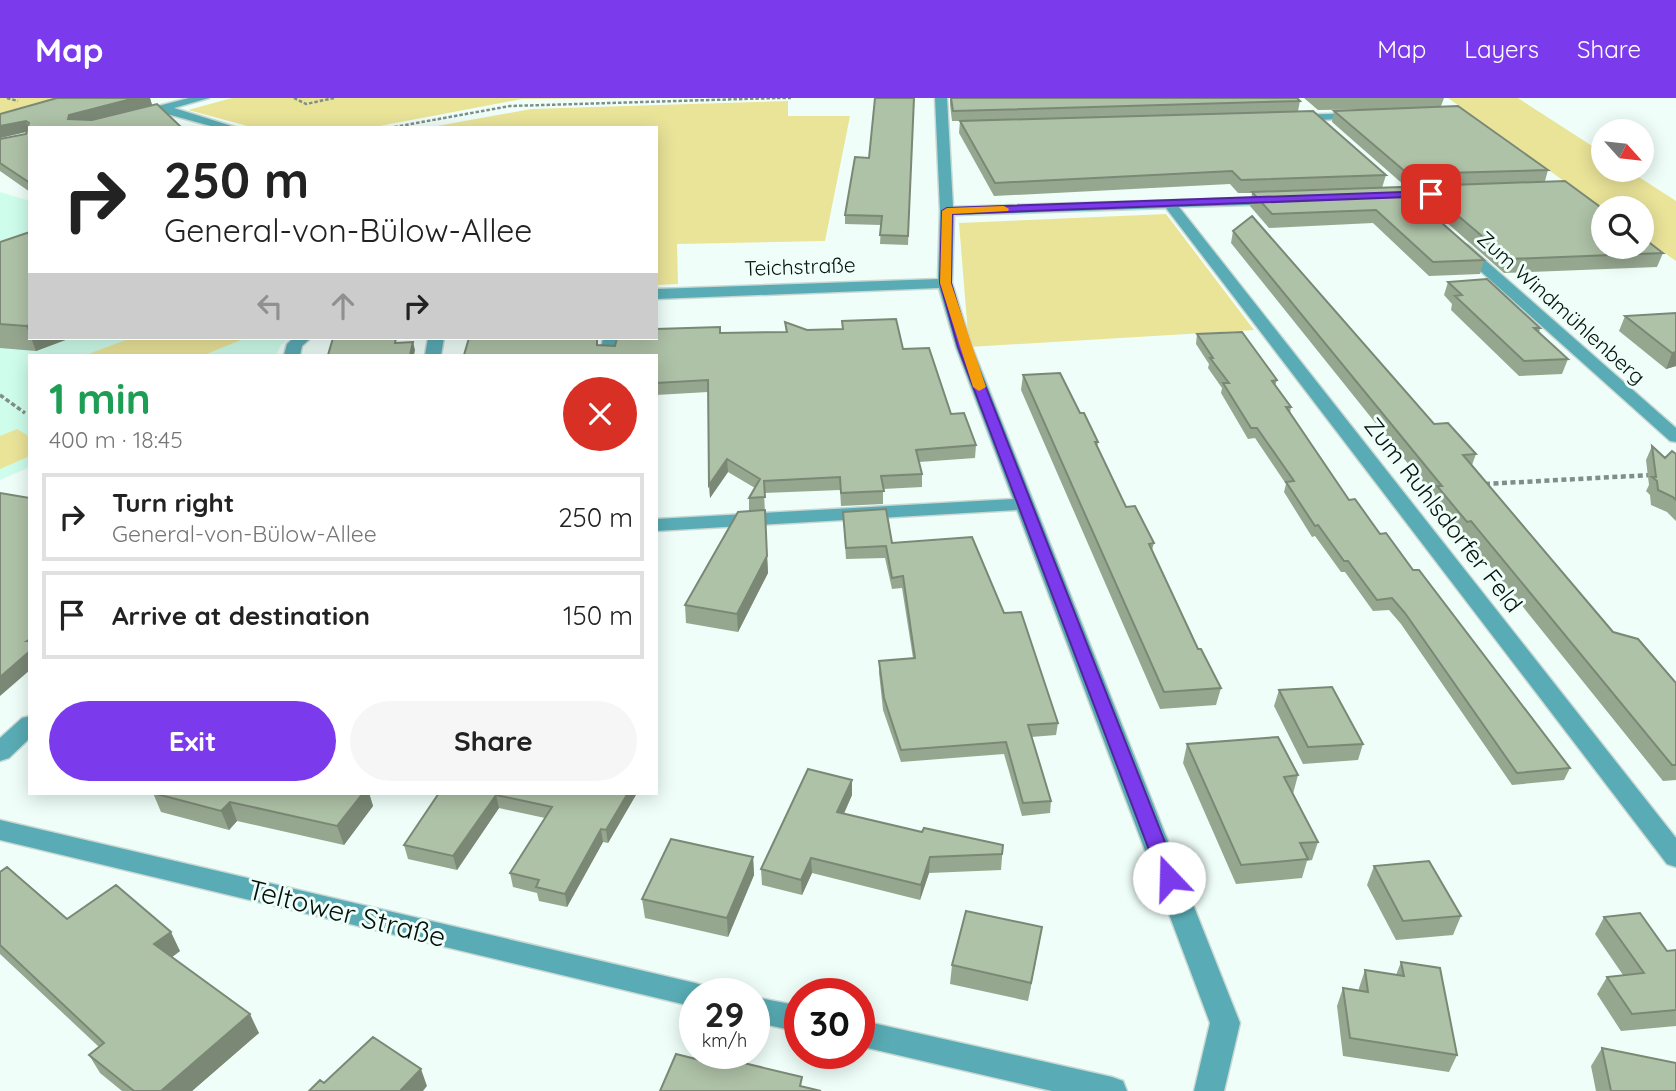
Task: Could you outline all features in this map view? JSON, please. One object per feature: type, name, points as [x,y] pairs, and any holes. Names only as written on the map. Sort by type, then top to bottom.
[{"type":"street","points":[[88,126],[203,98]]},
{"type":"street","points":[[941,98],[949,128],[945,283],[964,347],[1023,504],[1225,1023],[1209,1091]]},
{"type":"street","points":[[1300,105],[1335,135]]},
{"type":"street","points":[[162,109],[225,126]]},
{"type":"street","points":[[1288,119],[1370,116]]},
{"type":"street","points":[[1383,178],[1422,212]]},
{"type":"street","points":[[1375,196],[1459,193]]},
{"type":"street","points":[[947,211],[1294,199]]},
{"type":"street","name":"Zum Ruhlsdorfer Feld","points":[[1170,204],[1676,857]]},
{"type":"street","name":"Zum Windmühlenberg","points":[[1451,238],[1676,437]]},
{"type":"street","name":"Teichstraße","points":[[658,294],[945,283]]},
{"type":"street","points":[[658,525],[1023,504]]},
{"type":"street","points":[[0,752],[28,726]]},
{"type":"street","name":"Teltower Straße","points":[[0,830],[679,991]]},
{"type":"street","points":[[875,1037],[1112,1091]]},
{"type":"path","points":[[7,98],[18,101]]},
{"type":"path","points":[[294,98],[306,104],[334,98]]},
{"type":"path","points":[[586,104],[589,98]]},
{"type":"path","points":[[400,126],[510,106],[791,98]]},
{"type":"path","points":[[1,395],[25,413]]},
{"type":"path","points":[[1485,484],[1662,474]]},
{"type":"shaded area","points":[[0,98],[76,98],[0,117]]},
{"type":"shaded area","points":[[232,98],[658,98],[522,99],[380,126],[248,126],[188,110]]},
{"type":"shaded area","points":[[1448,98],[1518,98],[1591,145],[1591,182],[1647,182],[1676,201],[1676,261],[1654,245],[1654,196],[1591,196],[1591,200]]},
{"type":"shaded area","points":[[788,101],[788,116],[850,116],[825,241],[677,244],[678,284],[658,285],[658,126],[437,126],[531,109]]},
{"type":"shaded area","points":[[0,192],[28,200],[28,340],[287,340],[276,354],[28,354],[28,468],[0,480]]},
{"type":"shaded area","points":[[1166,214],[1254,330],[969,347],[959,223]]},
{"type":"shaded area","points":[[126,340],[241,340],[206,354],[89,354]]},
{"type":"shaded area","points":[[17,429],[28,436],[28,457],[0,469],[0,436]]},
{"type":"building","points":[[57,98],[135,98],[69,115],[68,119],[92,120],[157,104],[180,126],[28,126],[26,121],[0,126],[0,114]]},
{"type":"building","points":[[875,98],[914,98],[908,236],[880,235],[882,216],[845,215],[855,157],[869,158]]},
{"type":"building","points":[[951,98],[1297,98],[1300,101],[953,111]]},
{"type":"building","points":[[1458,106],[1548,170],[1408,174],[1334,111]]},
{"type":"building","points":[[1313,111],[1386,175],[1241,180],[1232,171],[995,183],[960,121]]},
{"type":"building","points":[[28,127],[28,182],[0,163],[0,139],[26,134]]},
{"type":"building","points":[[1565,181],[1591,200],[1591,256],[1509,259],[1423,186]]},
{"type":"building","points":[[1401,187],[1484,260],[1433,262],[1376,210],[1272,214],[1252,192]]},
{"type":"building","points":[[1252,216],[1434,424],[1448,423],[1476,454],[1463,455],[1613,632],[1638,639],[1676,683],[1676,765],[1672,765],[1471,521],[1467,522],[1437,486],[1442,486],[1233,231]]},
{"type":"building","points":[[28,233],[28,326],[0,324],[0,242]]},
{"type":"building","points":[[1654,246],[1663,253],[1654,253]]},
{"type":"building","points":[[1487,279],[1540,328],[1534,328],[1568,359],[1524,361],[1455,296],[1462,295],[1448,282]]},
{"type":"building","points":[[1676,313],[1676,352],[1672,353],[1625,316]]},
{"type":"building","points":[[896,319],[903,349],[929,348],[951,414],[964,413],[976,445],[916,450],[922,474],[881,476],[884,491],[841,493],[840,477],[764,481],[765,497],[749,498],[760,479],[727,459],[709,485],[708,380],[658,383],[658,354],[464,354],[468,340],[597,340],[597,345],[615,346],[616,340],[658,340],[658,329],[720,327],[720,333],[787,332],[785,322],[807,330],[843,329],[842,321]]},
{"type":"building","points":[[1242,332],[1277,380],[1272,381],[1291,407],[1286,407],[1349,500],[1355,499],[1380,534],[1386,533],[1413,570],[1419,570],[1570,768],[1517,773],[1405,613],[1392,598],[1377,600],[1318,525],[1315,526],[1286,482],[1294,481],[1257,428],[1251,428],[1223,383],[1229,383],[1210,358],[1213,358],[1197,334]]},
{"type":"building","points":[[332,340],[413,342],[410,354],[328,354]]},
{"type":"building","points":[[1060,373],[1080,413],[1084,413],[1126,507],[1135,506],[1154,543],[1149,544],[1198,649],[1201,649],[1221,688],[1164,692],[1023,375]]},
{"type":"building","points":[[1652,446],[1665,458],[1672,451],[1676,454],[1676,500],[1658,490],[1657,481],[1652,477],[1656,477]]},
{"type":"building","points":[[0,493],[28,498],[28,653],[0,677]]},
{"type":"building","points":[[886,509],[892,543],[972,537],[1004,613],[1021,612],[1058,723],[1028,725],[1051,801],[1023,803],[1006,742],[901,750],[884,698],[879,661],[915,658],[903,576],[892,578],[886,546],[846,548],[843,512]]},
{"type":"building","points":[[765,510],[767,556],[737,614],[685,605],[738,512]]},
{"type":"building","points":[[1332,687],[1363,744],[1308,747],[1279,690]]},
{"type":"building","points":[[1278,737],[1298,775],[1284,777],[1318,842],[1300,843],[1308,859],[1241,865],[1187,744]]},
{"type":"building","points":[[808,769],[852,780],[837,812],[922,832],[924,828],[1003,845],[1002,854],[930,857],[921,885],[811,858],[801,880],[761,869]]},
{"type":"building","points":[[161,795],[361,795],[337,826],[230,802],[221,811]]},
{"type":"building","points":[[438,795],[496,795],[453,856],[404,845]]},
{"type":"building","points":[[496,795],[627,795],[606,830],[601,829],[565,894],[536,887],[539,880],[510,873],[552,807]]},
{"type":"building","points":[[671,839],[753,857],[727,918],[642,899]]},
{"type":"building","points":[[1429,861],[1461,916],[1403,921],[1374,866]]},
{"type":"building","points":[[7,867],[67,919],[116,885],[171,932],[154,944],[250,1014],[161,1091],[134,1091],[89,1055],[104,1043],[0,945],[0,872]]},
{"type":"building","points":[[966,911],[1042,927],[1031,983],[952,965]]},
{"type":"building","points":[[1640,913],[1667,951],[1676,950],[1676,1010],[1632,1014],[1607,977],[1644,973],[1604,917]]},
{"type":"building","points":[[1401,962],[1440,968],[1457,1055],[1350,1038],[1343,988],[1368,992],[1365,970],[1404,976]]},
{"type":"building","points":[[373,1037],[421,1069],[400,1091],[309,1091],[320,1080],[324,1083]]},
{"type":"building","points":[[1602,1048],[1676,1063],[1676,1091],[1611,1091]]},
{"type":"building","points":[[676,1054],[679,1055],[679,1069],[769,1069],[802,1077],[800,1086],[821,1091],[660,1091]]},
{"type":"slow traffic","points":[[979,387],[945,283],[947,211],[1004,209]]},
{"type":"route","points":[[1169,878],[964,347],[945,283],[947,211],[1431,194]]}]
